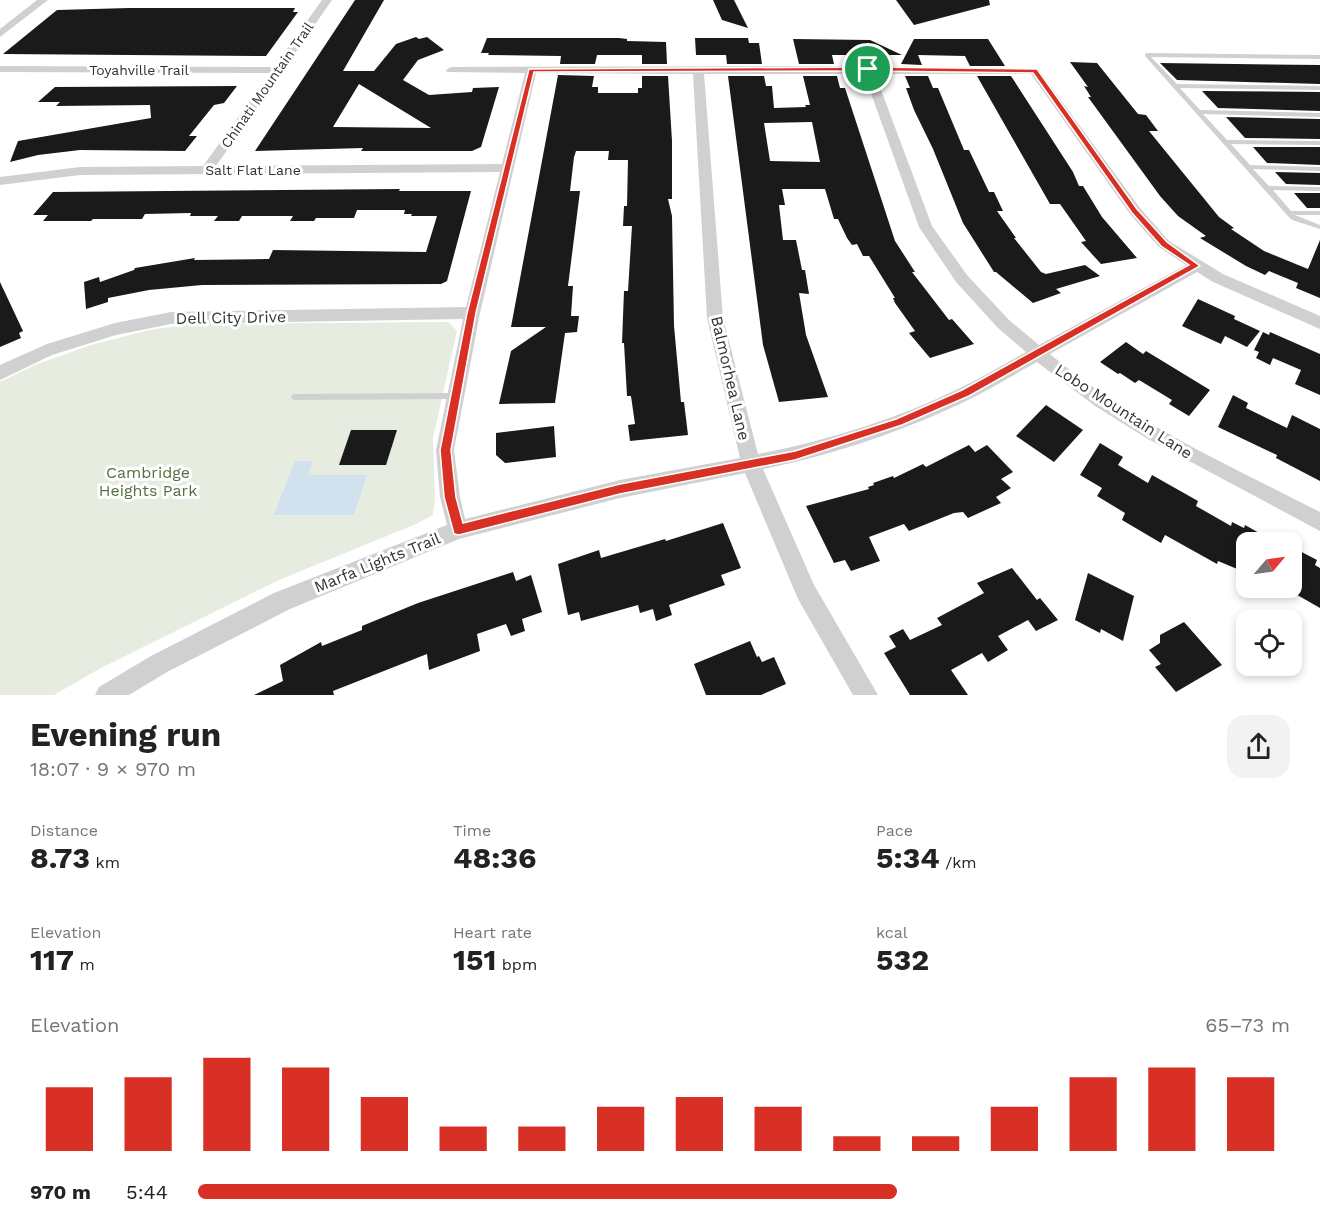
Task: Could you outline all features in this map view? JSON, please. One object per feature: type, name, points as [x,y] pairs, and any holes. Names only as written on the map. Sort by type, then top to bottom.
[{"type":"street","points":[[0,34],[43,0]]},
{"type":"street","name":"Chinati Mountain Trail","points":[[207,170],[327,0]]},
{"type":"street","name":"Toyahville Trail","points":[[0,69],[277,70]]},
{"type":"street","name":"Lobo Mountain Lane","points":[[868,69],[925,225],[962,277],[990,311],[1036,353],[1177,448],[1320,522]]},
{"type":"street","points":[[451,70],[1034,71],[1135,211],[1164,244],[1196,266],[1248,292],[1320,323]]},
{"type":"street","points":[[459,530],[450,497],[445,450],[472,313],[531,70]]},
{"type":"street","name":"Balmorhea Lane","points":[[698,70],[715,318],[752,464],[806,592],[867,695]]},
{"type":"street","name":"Salt Flat Lane","points":[[0,181],[80,171],[507,168]]},
{"type":"street","name":"Marfa Lights Trail","points":[[107,695],[159,664],[282,601],[459,530],[620,489],[795,455],[898,422],[966,393],[1196,266]]},
{"type":"street","name":"Dell City Drive","points":[[0,372],[47,350],[115,329],[171,318],[472,313]]},
{"type":"lane","points":[[1320,57],[1147,55],[1294,218],[1320,227]]},
{"type":"lane","points":[[1175,86],[1320,88]]},
{"type":"lane","points":[[1199,112],[1320,115]]},
{"type":"lane","points":[[1225,142],[1320,143]]},
{"type":"lane","points":[[1248,167],[1320,169]]},
{"type":"lane","points":[[1267,188],[1320,189]]},
{"type":"lane","points":[[1289,213],[1320,213]]},
{"type":"lane","points":[[295,397],[454,396]]},
{"type":"green space","name":"Cambridge Heights Park","points":[[448,322],[457,331],[433,438],[435,500],[433,515],[279,580],[99,669],[54,695],[0,695],[0,382],[35,365],[91,345],[149,330],[192,324]]},
{"type":"water","points":[[295,461],[313,461],[308,475],[367,475],[354,515],[274,515]]},
{"type":"building","points":[[355,0],[384,0],[343,71],[374,71],[396,44],[416,37],[419,39],[427,37],[444,50],[418,60],[403,80],[429,95],[472,92],[473,88],[499,87],[481,147],[472,151],[361,151],[363,148],[255,151]],"holes":[[[359,84],[431,128],[333,127]]]},
{"type":"building","points":[[713,0],[734,0],[748,28],[722,20]]},
{"type":"building","points":[[896,0],[989,0],[990,5],[914,25]]},
{"type":"building","points":[[295,8],[293,12],[298,12],[266,56],[3,54],[57,10]]},
{"type":"building","points":[[487,38],[619,38],[627,39],[627,41],[666,42],[667,64],[642,64],[642,55],[597,55],[595,64],[560,64],[561,56],[488,55],[489,53],[481,53]]},
{"type":"building","points":[[695,38],[748,38],[749,43],[759,43],[762,64],[727,64],[726,55],[696,55]]},
{"type":"building","points":[[793,39],[870,40],[902,55],[832,55],[834,64],[799,64]]},
{"type":"building","points":[[914,39],[988,39],[1005,66],[970,66],[965,56],[918,55],[922,65],[901,64]]},
{"type":"building","points":[[1070,62],[1097,63],[1138,114],[1146,115],[1158,131],[1149,131],[1219,217],[1234,228],[1231,229],[1264,251],[1308,269],[1320,240],[1320,298],[1296,288],[1298,283],[1269,271],[1265,275],[1246,266],[1200,238],[1206,236],[1178,216],[1160,196],[1088,97],[1091,97],[1084,86],[1088,87]]},
{"type":"building","points":[[1160,63],[1320,65],[1320,84],[1177,80]]},
{"type":"building","points":[[558,75],[594,76],[592,87],[598,87],[598,93],[638,93],[638,88],[642,88],[642,76],[668,76],[672,141],[672,199],[668,199],[672,216],[674,326],[681,402],[684,402],[688,435],[630,441],[628,425],[635,424],[631,396],[627,396],[624,343],[622,343],[624,291],[628,291],[632,226],[623,226],[624,206],[627,206],[628,160],[608,160],[609,151],[576,151],[574,157],[570,191],[580,191],[568,286],[573,286],[571,316],[579,316],[577,332],[565,333],[555,403],[499,404],[511,351],[546,327],[511,327]]},
{"type":"building","points":[[728,76],[764,76],[766,86],[772,86],[774,108],[810,105],[803,76],[837,76],[840,88],[845,88],[895,241],[915,272],[912,272],[949,320],[952,319],[974,344],[930,358],[909,333],[915,331],[895,303],[893,298],[895,298],[869,256],[863,256],[857,244],[852,245],[838,219],[834,219],[825,189],[782,189],[785,205],[779,205],[783,240],[796,240],[802,270],[805,270],[809,294],[799,293],[806,335],[828,397],[779,402],[763,345]],"holes":[[[812,122],[820,162],[770,161],[764,123]]]},
{"type":"building","points":[[905,76],[928,76],[933,88],[938,88],[964,150],[969,150],[989,192],[994,192],[1003,211],[997,211],[1016,238],[1014,238],[1041,272],[1046,274],[1085,265],[1100,276],[1056,289],[1061,293],[1033,303],[994,272],[963,223],[933,149],[914,110],[906,88],[910,88]]},
{"type":"building","points":[[977,76],[1011,76],[1073,172],[1079,186],[1083,186],[1102,217],[1137,258],[1101,264],[1081,242],[1086,241],[1060,204],[1050,204]]},
{"type":"building","points":[[237,86],[224,103],[214,105],[189,136],[197,136],[185,151],[80,150],[38,155],[10,162],[18,141],[151,118],[150,105],[56,106],[60,102],[38,102],[55,87]]},
{"type":"building","points":[[1202,91],[1320,92],[1320,111],[1218,108]]},
{"type":"building","points":[[1226,117],[1320,119],[1320,139],[1245,138]]},
{"type":"building","points":[[1253,147],[1320,147],[1320,165],[1267,163]]},
{"type":"building","points":[[1275,172],[1320,173],[1320,185],[1286,184]]},
{"type":"building","points":[[400,189],[399,191],[471,191],[447,281],[441,284],[202,285],[149,290],[108,298],[108,302],[86,309],[84,282],[99,277],[100,282],[135,268],[195,258],[194,260],[269,259],[273,250],[426,252],[437,216],[411,216],[412,214],[404,214],[405,210],[357,210],[354,218],[316,218],[314,221],[290,221],[293,216],[242,216],[239,221],[214,221],[218,216],[190,216],[191,213],[145,214],[142,219],[43,221],[48,215],[33,215],[53,192]]},
{"type":"building","points":[[1294,193],[1320,193],[1320,208],[1307,208]]},
{"type":"building","points":[[0,282],[23,331],[19,333],[21,338],[0,347]]},
{"type":"building","points":[[1198,299],[1235,316],[1234,319],[1260,331],[1247,347],[1225,336],[1221,344],[1182,326]]},
{"type":"building","points":[[1263,332],[1269,335],[1270,332],[1320,354],[1320,395],[1295,384],[1301,370],[1273,358],[1270,365],[1256,358],[1259,352],[1254,350]]},
{"type":"building","points":[[1126,342],[1143,354],[1146,351],[1210,390],[1189,416],[1169,404],[1172,400],[1139,380],[1135,383],[1100,362]]},
{"type":"building","points":[[1233,395],[1248,403],[1246,408],[1287,428],[1292,415],[1320,429],[1320,481],[1276,458],[1277,455],[1218,427]]},
{"type":"building","points":[[1046,405],[1083,430],[1054,462],[1016,436]]},
{"type":"building","points":[[554,426],[556,457],[505,463],[496,455],[496,433]]},
{"type":"building","points":[[351,430],[397,430],[386,465],[339,465]]},
{"type":"building","points":[[1100,443],[1123,457],[1118,465],[1148,483],[1152,475],[1198,501],[1196,506],[1231,526],[1232,522],[1244,528],[1245,525],[1257,532],[1236,532],[1236,568],[1218,561],[1217,564],[1165,535],[1161,543],[1122,520],[1125,513],[1097,496],[1102,488],[1080,475]]},
{"type":"building","points":[[969,445],[975,452],[987,445],[1013,472],[1001,479],[1011,488],[996,497],[1001,503],[968,518],[963,512],[954,513],[909,531],[904,524],[869,537],[880,561],[851,571],[845,560],[834,563],[806,506],[869,489],[868,487],[874,485],[873,483],[893,476],[894,478],[923,464],[926,467]]},
{"type":"building","points":[[723,523],[741,568],[721,575],[725,585],[669,605],[672,615],[656,621],[653,609],[640,613],[638,605],[581,621],[579,612],[568,615],[558,564],[599,550],[601,558]]},
{"type":"building","points":[[1302,552],[1317,560],[1315,565],[1320,568],[1320,608],[1302,598]]},
{"type":"building","points":[[1012,568],[1037,600],[1040,598],[1058,620],[1036,631],[1028,620],[998,636],[1008,650],[988,662],[982,653],[951,670],[968,695],[910,695],[884,653],[896,647],[889,636],[903,629],[910,640],[942,625],[937,618],[984,593],[977,583]]},
{"type":"building","points":[[513,572],[516,581],[531,575],[542,612],[522,619],[525,631],[511,636],[506,624],[477,634],[480,651],[429,670],[427,654],[333,691],[334,695],[254,695],[283,681],[280,665],[321,642],[322,646],[362,630],[362,626],[418,603]]},
{"type":"building","points":[[1088,573],[1134,596],[1123,641],[1101,629],[1100,633],[1075,620]]},
{"type":"building","points":[[1184,622],[1222,665],[1176,692],[1155,667],[1161,664],[1149,650],[1160,643],[1160,635]]},
{"type":"building","points":[[750,641],[757,657],[759,656],[762,662],[774,657],[786,684],[761,695],[706,695],[694,664]]},
{"type":"route","points":[[868,69],[1034,71],[1135,211],[1164,244],[1196,266],[1058,343],[1018,362],[966,393],[898,422],[795,455],[620,489],[459,530],[450,497],[445,450],[472,313],[531,70],[868,69]]}]
